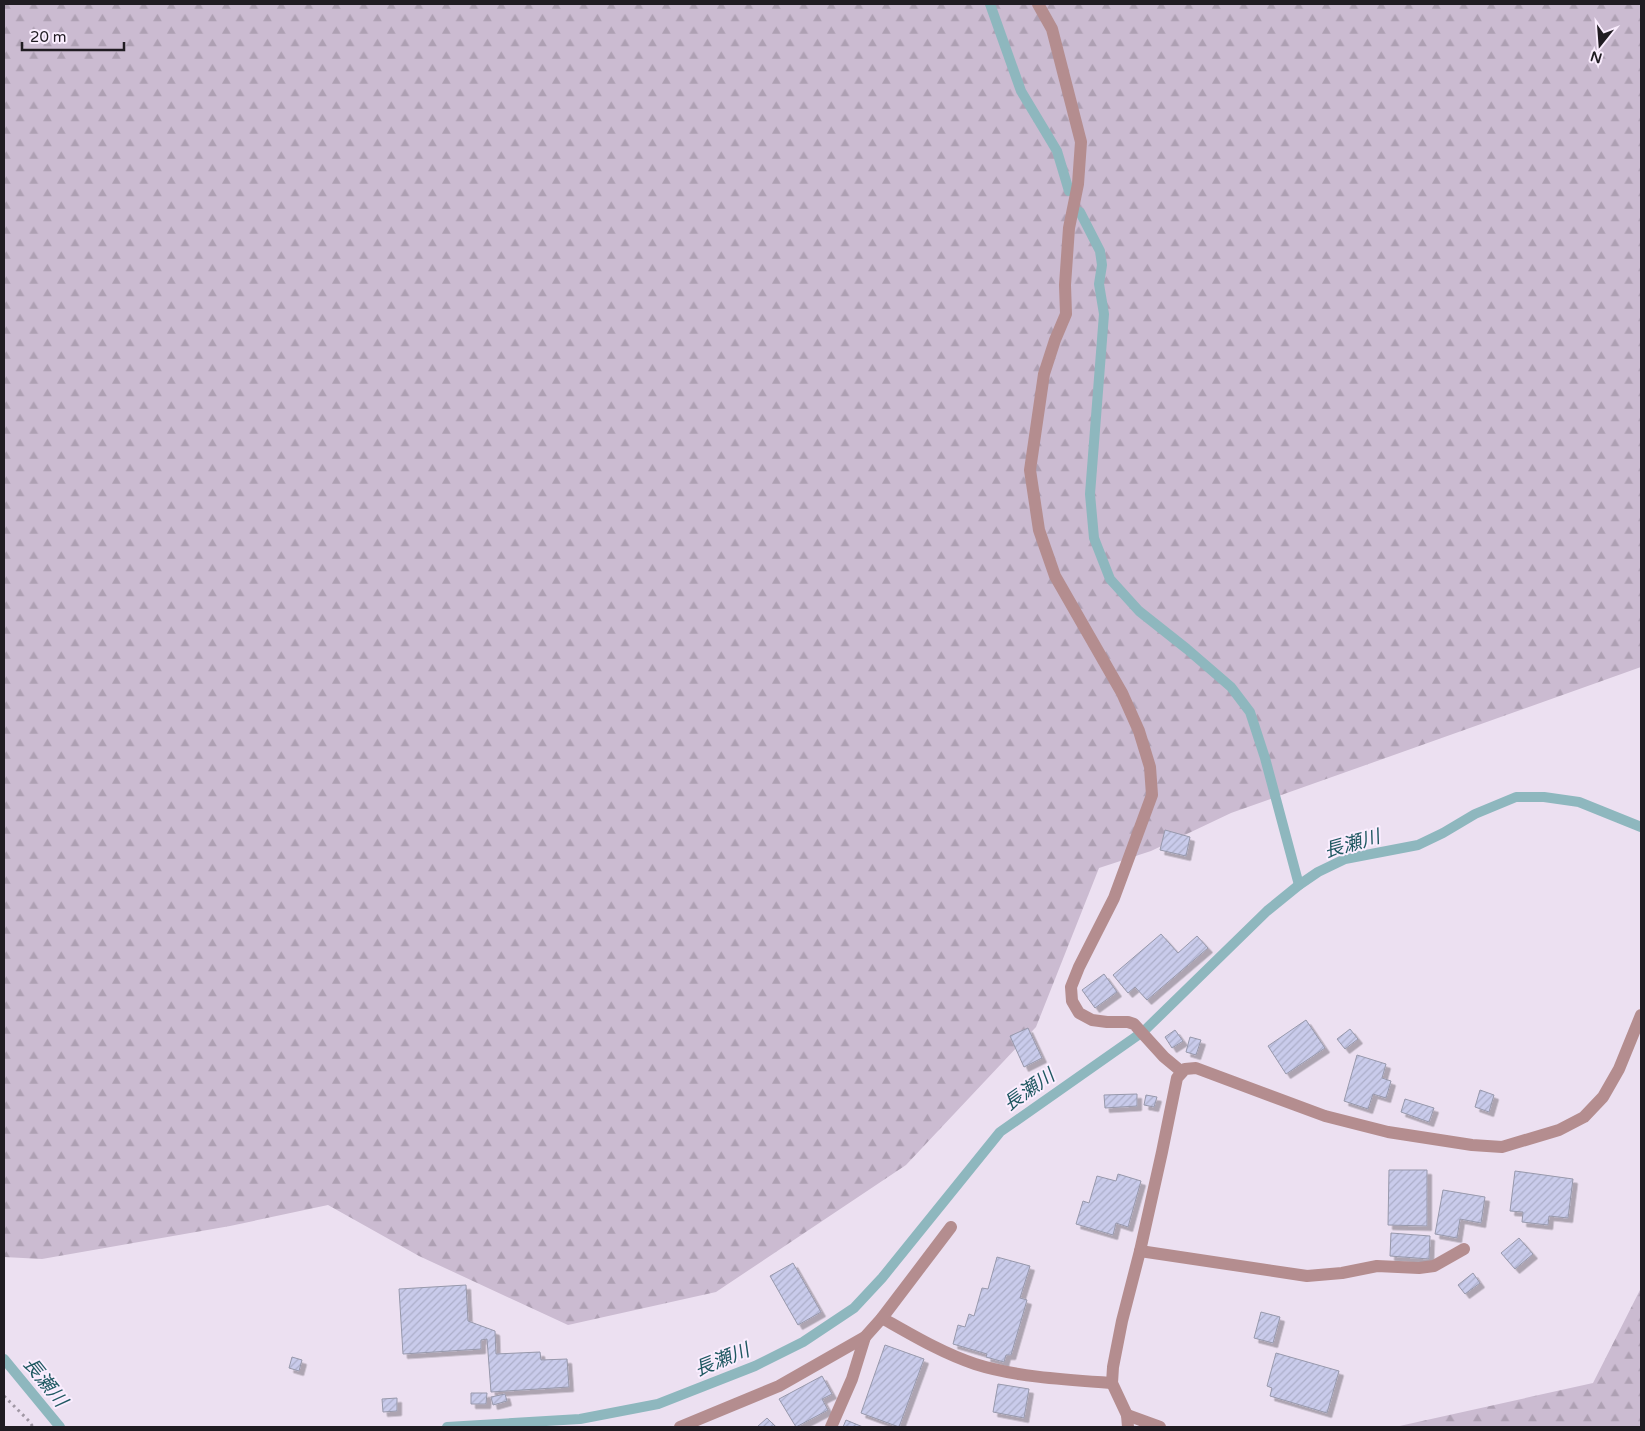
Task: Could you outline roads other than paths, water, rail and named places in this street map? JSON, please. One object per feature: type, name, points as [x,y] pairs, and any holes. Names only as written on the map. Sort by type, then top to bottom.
[{"type":"street","points":[[1038,4],[1052,29],[1081,142],[1078,184],[1069,228],[1066,314],[1044,374],[1030,470],[1039,530],[1055,576],[1122,693],[1139,732],[1150,767],[1152,795],[1114,898],[1076,974],[1071,987],[1072,1001],[1079,1014],[1092,1020],[1134,1024],[1151,1044],[1182,1072]]},
{"type":"street","points":[[1160,1427],[1128,1421],[1112,1384],[1113,1367],[1177,1078],[1185,1069],[1196,1068],[1325,1116],[1388,1132],[1472,1145],[1502,1147],[1558,1130],[1584,1118],[1603,1097],[1619,1069],[1641,1015]]},
{"type":"street","points":[[680,1427],[779,1386],[864,1337],[882,1318],[952,1228]]},
{"type":"street","points":[[1140,1251],[1307,1276],[1342,1273],[1377,1266],[1420,1268],[1434,1266],[1464,1249]]},
{"type":"street","points":[[882,1318],[953,1356],[977,1365],[1011,1372],[1112,1384]]},
{"type":"street","points":[[832,1427],[852,1379],[864,1337]]},
{"type":"waterway","points":[[990,4],[1021,91],[1057,151],[1069,191]]},
{"type":"waterway","points":[[1080,212],[1100,251],[1102,265],[1099,284],[1104,314],[1090,494],[1094,538],[1110,579],[1139,611],[1231,687],[1250,712],[1265,758],[1299,885]]},
{"type":"waterway","name":"長瀬川","points":[[447,1427],[580,1419],[658,1404],[755,1366],[803,1342],[854,1308],[882,1278],[1000,1132],[1144,1031],[1267,911],[1318,872],[1345,859],[1418,845],[1475,814],[1516,797],[1544,797],[1579,802],[1641,827]]},
{"type":"waterway","name":"長瀬川","points":[[4,1359],[60,1427]]}]
